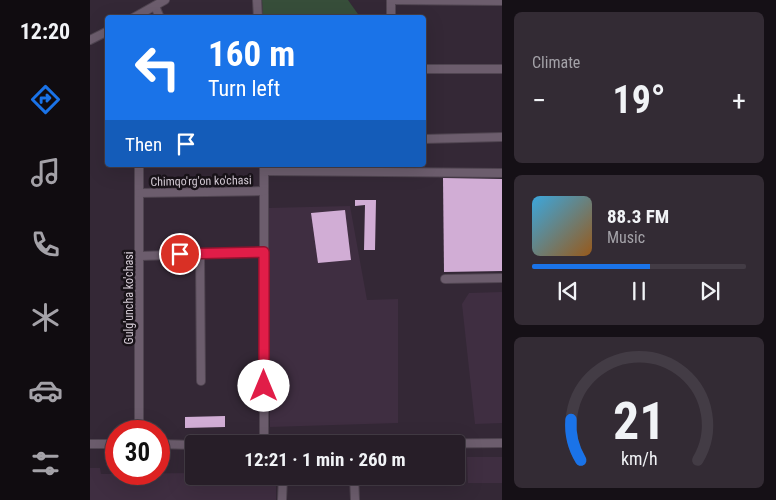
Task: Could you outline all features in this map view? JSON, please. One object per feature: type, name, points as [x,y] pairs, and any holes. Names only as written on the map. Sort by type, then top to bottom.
[{"type":"street","points":[[138,15],[165,0]]},
{"type":"street","points":[[257,0],[258,15]]},
{"type":"street","points":[[391,15],[391,0],[502,1]]},
{"type":"street","points":[[155,6],[159,15]]},
{"type":"street","points":[[90,40],[105,32]]},
{"type":"street","points":[[426,69],[502,69]]},
{"type":"street","points":[[426,139],[502,137]]},
{"type":"street","name":"Gulg'uncha ko'chasi","points":[[139,167],[139,420]]},
{"type":"street","points":[[264,168],[386,169],[502,173]]},
{"type":"street","name":"Chimqo'rg'on ko'chasi","points":[[264,168],[264,435]]},
{"type":"street","name":"Chimqo'rg'on ko'chasi","points":[[139,193],[264,192]]},
{"type":"street","points":[[140,256],[264,252]]},
{"type":"street","points":[[200,254],[201,382]]},
{"type":"street","points":[[445,278],[502,278]]},
{"type":"street","points":[[465,443],[502,443]]},
{"type":"street","points":[[90,444],[105,444]]},
{"type":"street","points":[[170,444],[185,444]]},
{"type":"street","points":[[282,500],[283,485]]},
{"type":"street","points":[[354,485],[355,500]]},
{"type":"shaded area","points":[[350,206],[367,300],[398,299],[398,423],[270,427],[268,208]]},
{"type":"shaded area","points":[[502,292],[502,423],[475,424],[462,304],[469,293]]},
{"type":"shaded area","points":[[467,457],[502,457],[502,483],[468,483]]},
{"type":"shaded area","points":[[90,468],[100,468],[101,474],[105,474],[105,485],[170,485],[170,473],[185,473],[185,485],[276,485],[276,500],[90,500]]},
{"type":"green space","points":[[262,0],[348,0],[359,15],[263,15]]},
{"type":"building","points":[[443,178],[502,179],[502,271],[444,272]]},
{"type":"building","points":[[355,200],[376,200],[375,250],[364,250],[365,205],[355,206]]},
{"type":"building","points":[[345,210],[351,260],[318,263],[311,213]]},
{"type":"building","points":[[225,416],[225,427],[185,428],[185,417]]},
{"type":"route","points":[[180,254],[264,252],[264,386]]}]
